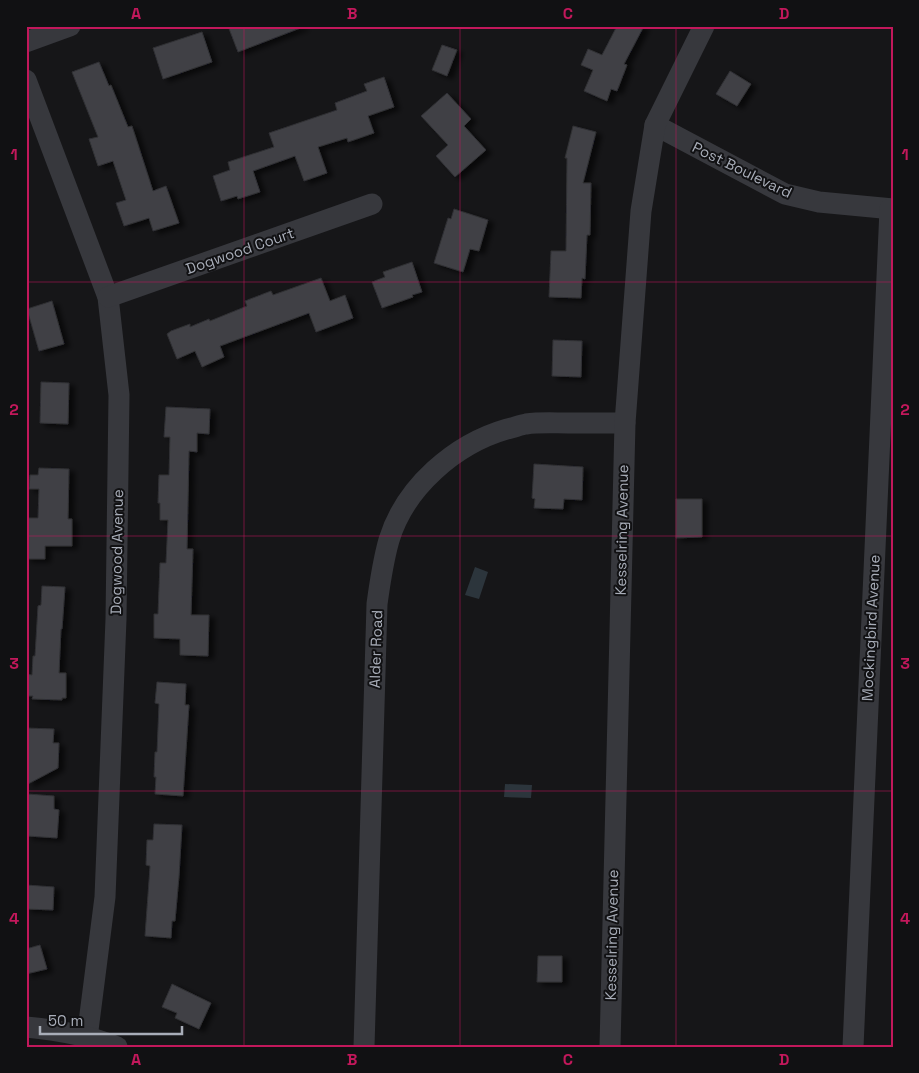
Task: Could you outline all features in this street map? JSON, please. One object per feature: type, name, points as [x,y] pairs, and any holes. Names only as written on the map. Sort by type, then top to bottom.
[{"type":"street","points":[[26,42],[70,26]]},
{"type":"street","name":"Kesselring Avenue","points":[[610,1047],[625,422],[641,211],[655,125],[704,26]]},
{"type":"street","name":"Dogwood Avenue","points":[[26,80],[108,298],[119,395],[116,619],[105,897],[87,1038]]},
{"type":"street","name":"Post Boulevard","points":[[655,125],[785,194],[819,202],[891,209]]},
{"type":"street","name":"Dogwood Court","points":[[108,298],[372,204]]},
{"type":"street","name":"Mockingbird Avenue","points":[[853,1047],[891,209]]},
{"type":"street","name":"Alder Road","points":[[364,1047],[378,604],[382,569],[390,539],[399,516],[414,493],[452,455],[474,442],[497,432],[525,424],[625,422]]},
{"type":"street","points":[[26,1027],[52,1029],[106,1042],[117,1047]]},
{"type":"shaded area","points":[[475,567],[488,572],[479,599],[465,595]]},
{"type":"shaded area","points":[[505,784],[532,785],[531,798],[504,797]]},
{"type":"building","points":[[228,26],[303,26],[303,27],[238,52]]},
{"type":"building","points":[[617,26],[644,26],[624,64],[627,65],[617,91],[611,89],[607,101],[584,91],[593,70],[581,65],[588,49],[602,55]]},
{"type":"building","points":[[202,32],[212,62],[163,79],[153,48]]},
{"type":"building","points":[[442,45],[457,50],[447,76],[432,70]]},
{"type":"building","points":[[99,62],[109,86],[111,85],[128,127],[132,126],[153,191],[166,186],[179,223],[153,231],[149,218],[124,226],[116,203],[126,200],[113,161],[98,166],[89,139],[98,137],[72,72]]},
{"type":"building","points":[[730,71],[751,84],[737,106],[716,94]]},
{"type":"building","points":[[384,77],[394,107],[368,116],[374,133],[348,142],[347,138],[318,147],[327,173],[304,181],[295,156],[253,171],[260,192],[238,199],[237,196],[221,201],[213,176],[230,170],[228,162],[274,147],[269,133],[337,110],[335,103],[367,91],[364,84]]},
{"type":"building","points":[[447,93],[471,119],[464,126],[486,150],[455,177],[436,156],[448,145],[421,116]]},
{"type":"building","points":[[573,126],[596,132],[583,183],[591,183],[590,235],[587,235],[585,279],[582,278],[581,298],[549,297],[551,251],[566,251],[567,158],[565,158]]},
{"type":"building","points":[[454,209],[488,220],[479,251],[470,249],[463,272],[434,263],[448,218],[451,219]]},
{"type":"building","points":[[412,262],[422,292],[382,308],[372,282],[385,277],[383,272]]},
{"type":"building","points":[[321,278],[330,301],[345,295],[353,318],[316,332],[309,313],[220,346],[224,357],[202,367],[195,351],[177,359],[167,334],[171,331],[190,324],[190,327],[209,319],[210,321],[247,306],[245,301],[271,291],[273,295]]},
{"type":"building","points":[[52,301],[64,344],[39,351],[27,309]]},
{"type":"building","points":[[553,340],[582,341],[581,377],[552,376]]},
{"type":"building","points":[[41,382],[69,383],[68,424],[40,423]]},
{"type":"building","points":[[166,407],[210,409],[209,434],[197,433],[197,452],[189,451],[187,549],[193,549],[191,615],[209,615],[208,656],[180,655],[180,639],[154,638],[154,614],[158,614],[160,563],[166,563],[168,520],[160,520],[160,503],[158,503],[159,475],[169,475],[170,437],[164,437]]},
{"type":"building","points":[[534,464],[583,467],[582,500],[564,499],[563,509],[534,508],[535,499],[532,498]]},
{"type":"building","points":[[39,468],[69,469],[68,519],[72,519],[72,546],[45,546],[45,559],[26,559],[26,518],[38,518],[39,489],[29,489],[30,475],[38,475]]},
{"type":"building","points":[[676,499],[702,499],[702,537],[676,538]]},
{"type":"building","points":[[42,586],[65,587],[59,673],[66,673],[66,698],[62,698],[62,700],[32,699],[33,696],[26,696],[26,674],[32,675],[38,606],[41,605]]},
{"type":"building","points":[[157,682],[186,684],[185,705],[189,705],[183,796],[155,794],[155,752],[157,752],[159,704],[155,703]]},
{"type":"building","points":[[26,728],[54,729],[53,743],[59,743],[58,768],[28,784],[28,769],[26,769]]},
{"type":"building","points":[[27,794],[54,796],[54,809],[59,810],[57,838],[27,836]]},
{"type":"building","points":[[154,824],[182,825],[175,921],[172,921],[171,938],[145,936],[150,867],[146,865],[147,840],[153,840]]},
{"type":"building","points":[[26,885],[54,887],[53,910],[26,909]]},
{"type":"building","points":[[40,945],[47,969],[26,974],[26,949]]},
{"type":"building","points":[[538,956],[562,956],[562,982],[537,982]]},
{"type":"building","points":[[172,984],[211,1003],[199,1029],[175,1018],[177,1013],[162,1007]]}]
